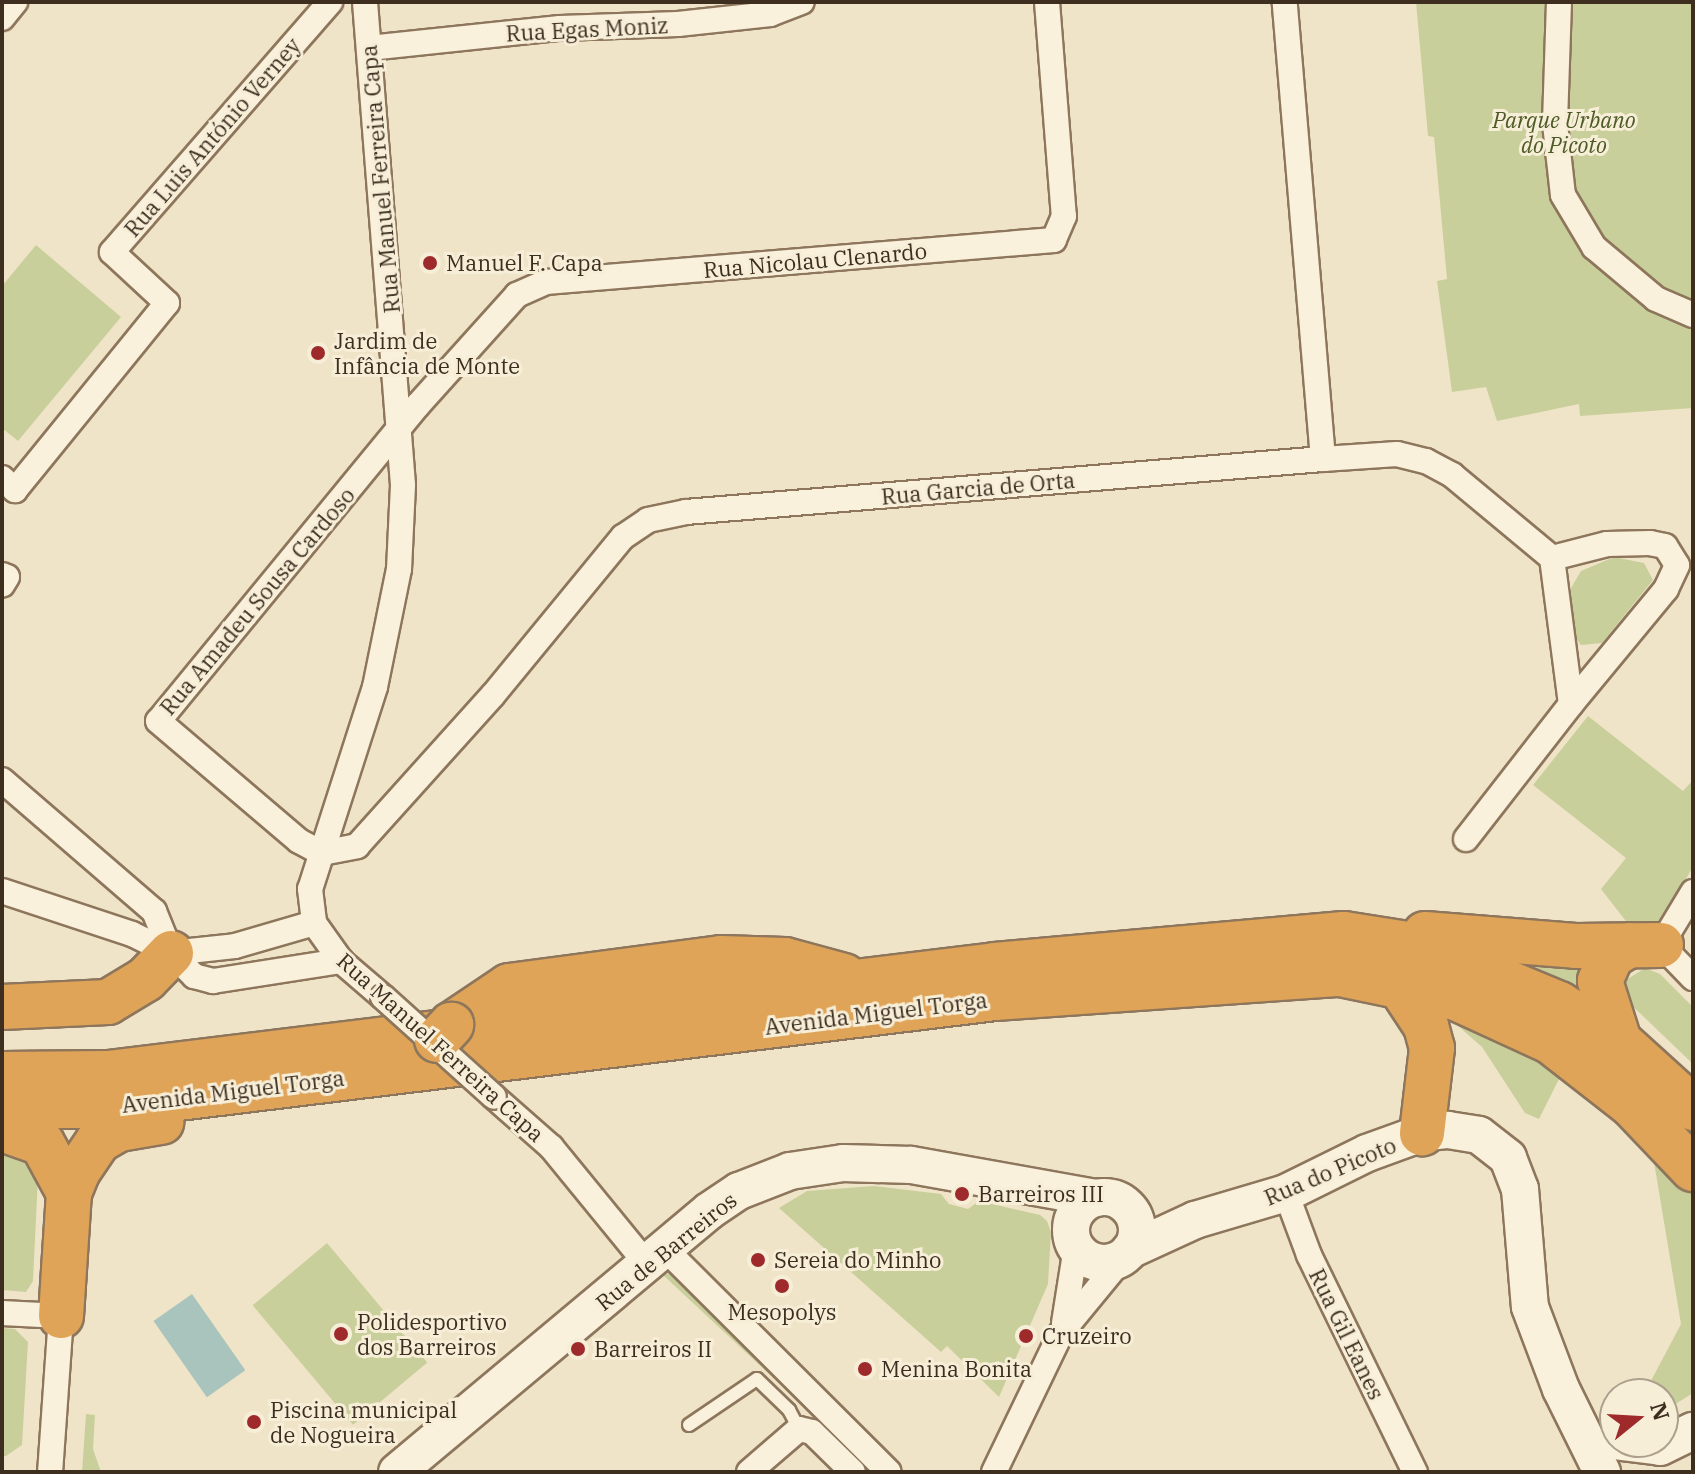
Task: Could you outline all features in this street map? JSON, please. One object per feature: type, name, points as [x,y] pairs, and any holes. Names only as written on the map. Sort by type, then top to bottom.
[{"type":"highway","points":[[1382,937],[1440,934],[1576,946],[1645,945]]},
{"type":"highway","name":"Avenida Miguel Torga","points":[[2,1074],[108,1073],[861,982],[1313,936],[1382,937],[1508,979],[1590,1020],[1619,1041],[1693,1108]]},
{"type":"highway","points":[[1619,1041],[1600,981],[1611,956],[1645,945]]},
{"type":"highway","points":[[2,1007],[108,1002],[146,979],[171,953]]},
{"type":"highway","points":[[441,1036],[509,986],[721,958],[785,960],[861,982]]},
{"type":"highway","name":"Avenida Miguel Torga","points":[[2,1106],[113,1106],[1068,991],[1298,974],[1397,982],[1456,998],[1550,1041],[1631,1104],[1693,1169]]},
{"type":"highway","points":[[1397,982],[1426,1026],[1432,1048],[1422,1133]]},
{"type":"highway","points":[[61,1316],[69,1193],[98,1141],[119,1129],[233,1111],[287,1085]]},
{"type":"highway","points":[[2,1129],[42,1143],[69,1193]]},
{"type":"street","points":[[2,18],[15,2]]},
{"type":"street","name":"Rua Luis António Verney","points":[[9,484],[167,303],[112,252],[330,2]]},
{"type":"street","name":"Rua Manuel Ferreira Capa","points":[[365,2],[399,428],[399,569],[375,687],[310,889],[314,923],[341,961],[383,997],[441,1036],[494,1097],[551,1147],[654,1255],[889,1472]]},
{"type":"street","name":"Rua Egas Moniz","points":[[369,48],[560,28],[678,24],[770,14],[802,2]]},
{"type":"street","name":"Rua Nicolau Clenardo","points":[[399,428],[517,295],[546,282],[1054,240],[1064,216],[1047,2]]},
{"type":"street","points":[[1285,2],[1323,459]]},
{"type":"street","points":[[1559,2],[1555,124],[1563,195],[1594,247],[1656,299],[1693,315]]},
{"type":"street","name":"Rua Amadeu Sousa Cardoso","points":[[322,853],[299,841],[158,721],[399,428]]},
{"type":"street","name":"Rua Garcia de Orta","points":[[322,853],[357,846],[373,833],[623,537],[648,520],[686,512],[1397,454],[1426,461],[1452,475],[1552,558]]},
{"type":"street","points":[[1466,839],[1666,589],[1677,565],[1665,546],[1650,543],[1607,544],[1552,558],[1571,704]]},
{"type":"street","points":[[2,575],[7,577],[2,585]]},
{"type":"street","points":[[2,780],[154,911],[171,953]]},
{"type":"street","points":[[2,891],[132,934],[171,953],[194,976],[213,981],[341,961]]},
{"type":"street","points":[[1693,892],[1645,945],[1693,978]]},
{"type":"street","points":[[171,953],[197,946],[235,946],[314,923]]},
{"type":"street","name":"Rua do Picoto","points":[[1195,1220],[1094,1218],[1096,1261],[1128,1252],[1195,1220],[1286,1193],[1367,1153],[1422,1133],[1448,1130],[1479,1135],[1508,1158],[1520,1189],[1530,1307],[1561,1389],[1602,1472]]},
{"type":"street","name":"Rua de Barreiros","points":[[397,1472],[654,1255],[739,1191],[790,1171],[843,1163],[911,1165],[1035,1186],[1094,1218]]},
{"type":"street","name":"Rua Gil Eanes","points":[[1286,1193],[1309,1255],[1415,1472]]},
{"type":"street","points":[[994,1472],[1061,1333],[1094,1218],[1137,1227],[1128,1252],[1061,1333]]},
{"type":"street","points":[[2,1313],[61,1316],[50,1472]]},
{"type":"street","name":"Rua do Picoto","points":[[1561,1389],[1599,1430]]},
{"type":"street","points":[[749,1472],[799,1429],[812,1432],[853,1472]]},
{"type":"lane","points":[[689,1425],[757,1379],[789,1410],[799,1429]]},
{"type":"green space","name":"Parque Urbano do Picoto","points":[[1416,2],[1693,2],[1693,408],[1580,416],[1579,404],[1497,421],[1486,387],[1452,392],[1437,281],[1447,279],[1434,137],[1428,136]]},
{"type":"green space","points":[[36,245],[121,317],[18,441],[2,428],[2,286]]},
{"type":"green space","points":[[1614,557],[1644,563],[1653,580],[1602,643],[1581,645],[1572,634],[1571,588],[1581,571]]},
{"type":"green space","points":[[1588,716],[1683,791],[1693,780],[1693,867],[1658,925],[1632,929],[1601,889],[1626,858],[1533,785]]},
{"type":"green space","points":[[1491,951],[1589,957],[1582,994],[1526,965]]},
{"type":"green space","points":[[1645,968],[1660,974],[1693,1007],[1693,1064],[1623,997],[1626,980]]},
{"type":"green space","points":[[1449,1018],[1564,1069],[1539,1119],[1525,1113],[1482,1047]]},
{"type":"green space","points":[[2,1144],[32,1163],[38,1177],[33,1281],[26,1292],[2,1290]]},
{"type":"green space","points":[[1653,1156],[1693,1195],[1693,1393],[1679,1402],[1679,1378],[1652,1378],[1681,1324]]},
{"type":"green space","points":[[874,1186],[941,1194],[949,1204],[968,1209],[979,1201],[1040,1215],[1047,1221],[1051,1232],[1048,1284],[999,1397],[947,1346],[941,1352],[779,1208],[807,1191]]},
{"type":"green space","name":"Polidesportivo dos Barreiros","points":[[327,1243],[427,1363],[353,1425],[253,1305]]},
{"type":"green space","points":[[672,1273],[874,1472],[663,1275]]},
{"type":"green space","points":[[2,1328],[15,1329],[28,1342],[22,1445],[6,1456],[2,1456]]},
{"type":"green space","points":[[86,1414],[95,1415],[93,1449],[101,1472],[82,1472]]},
{"type":"water","name":"Piscina municipal de Nogueira","points":[[192,1294],[245,1370],[207,1397],[153,1321]]},
{"type":"place","name":"Manuel F. Capa","points":[[430,263]]},
{"type":"place","name":"Jardim de Infância de Monte","points":[[318,353]]},
{"type":"place","name":"Barreiros III","points":[[962,1194]]},
{"type":"place","name":"Sereia do Minho","points":[[758,1260]]},
{"type":"place","name":"Mesopolys","points":[[782,1286]]},
{"type":"place","name":"Polidesportivo dos Barreiros","points":[[341,1334]]},
{"type":"place","name":"Cruzeiro","points":[[1026,1336]]},
{"type":"place","name":"Barreiros II","points":[[578,1349]]},
{"type":"place","name":"Menina Bonita","points":[[865,1369]]},
{"type":"place","name":"Piscina municipal de Nogueira","points":[[254,1422]]}]
